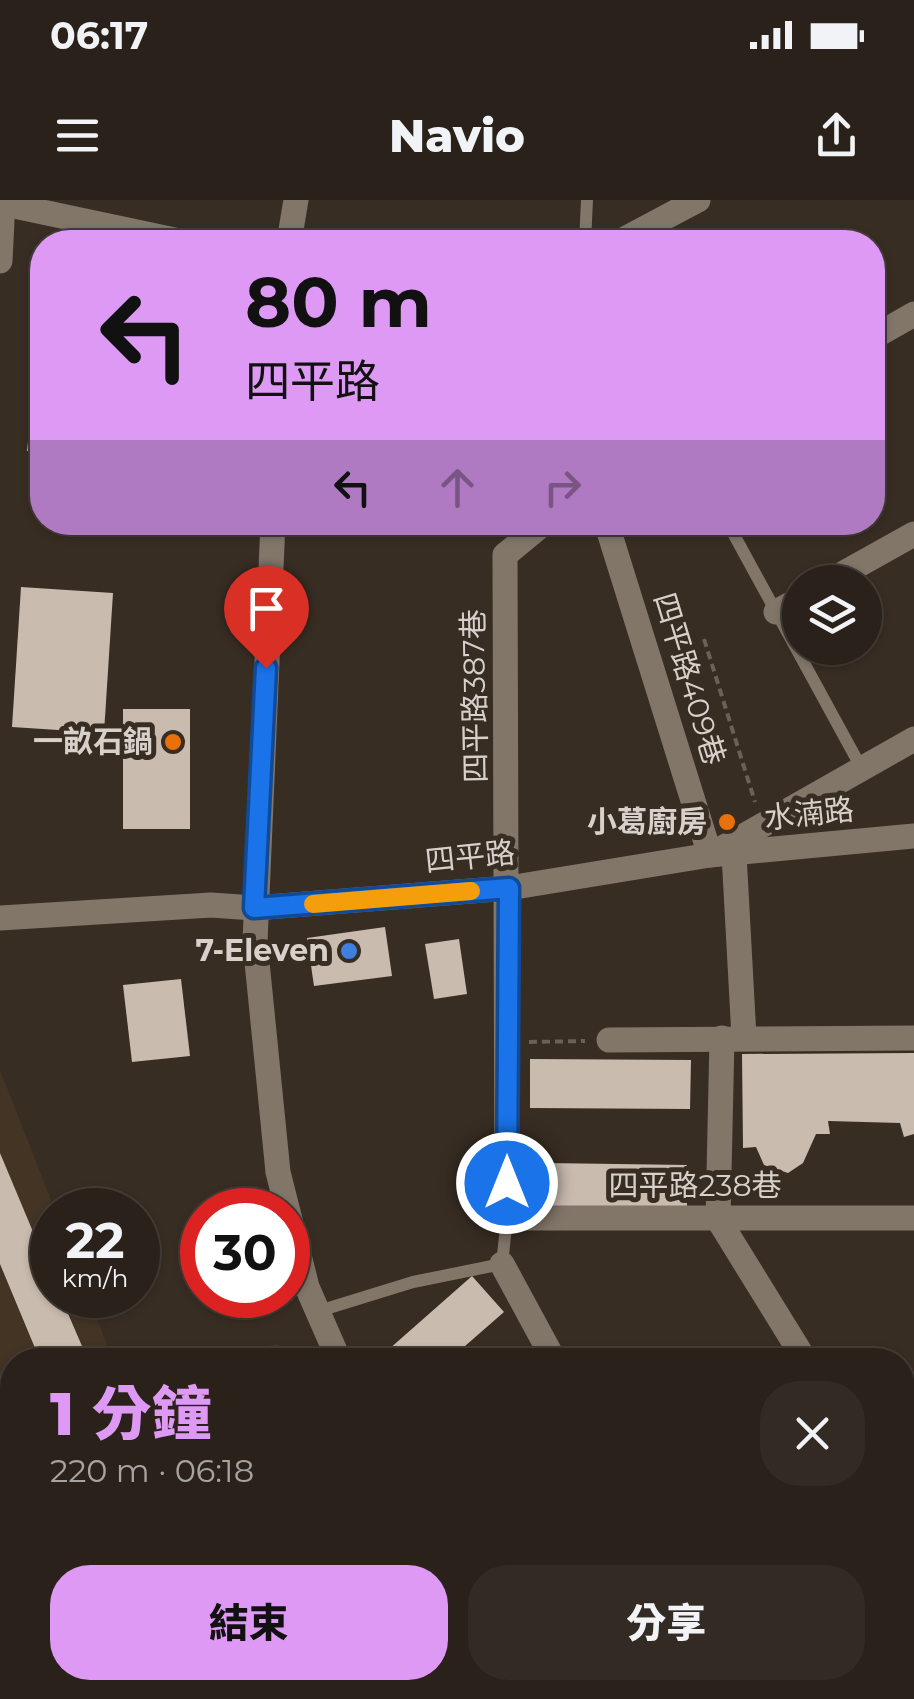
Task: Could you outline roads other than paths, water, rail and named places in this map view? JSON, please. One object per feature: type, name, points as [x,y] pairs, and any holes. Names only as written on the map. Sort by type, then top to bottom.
[{"type":"street","points":[[291,230],[296,200]]},
{"type":"street","points":[[642,230],[698,200]]},
{"type":"street","points":[[0,261],[2,202],[129,230]]},
{"type":"street","points":[[885,331],[914,314]]},
{"type":"street","points":[[858,565],[914,534]]},
{"type":"street","points":[[272,535],[254,908],[278,1172],[304,1274],[334,1348]]},
{"type":"street","name":"四平路387巷","points":[[509,888],[506,555],[530,535]]},
{"type":"street","name":"四平路409巷","points":[[611,535],[722,855],[733,1038],[718,1220]]},
{"type":"street","points":[[776,612],[782,609]]},
{"type":"street","name":"四平路","points":[[0,918],[211,905],[254,908],[509,888],[722,855],[763,825],[914,739]]},
{"type":"street","name":"水湳路","points":[[722,855],[914,836]]},
{"type":"street","points":[[507,1218],[509,888]]},
{"type":"street","points":[[609,1040],[914,1038]]},
{"type":"street","name":"四平路238巷","points":[[507,1218],[914,1218]]},
{"type":"street","points":[[718,1220],[798,1348]]},
{"type":"street","points":[[502,1264],[548,1348]]},
{"type":"lane","points":[[586,230],[587,200]]},
{"type":"lane","points":[[734,535],[862,769]]},
{"type":"lane","points":[[319,1311],[413,1282],[502,1264],[507,1218]]},
{"type":"place","name":"一畝石鍋","points":[[173,742]]},
{"type":"place","name":"小葛廚房","points":[[727,822]]},
{"type":"place","name":"7-Eleven","points":[[349,951]]}]
